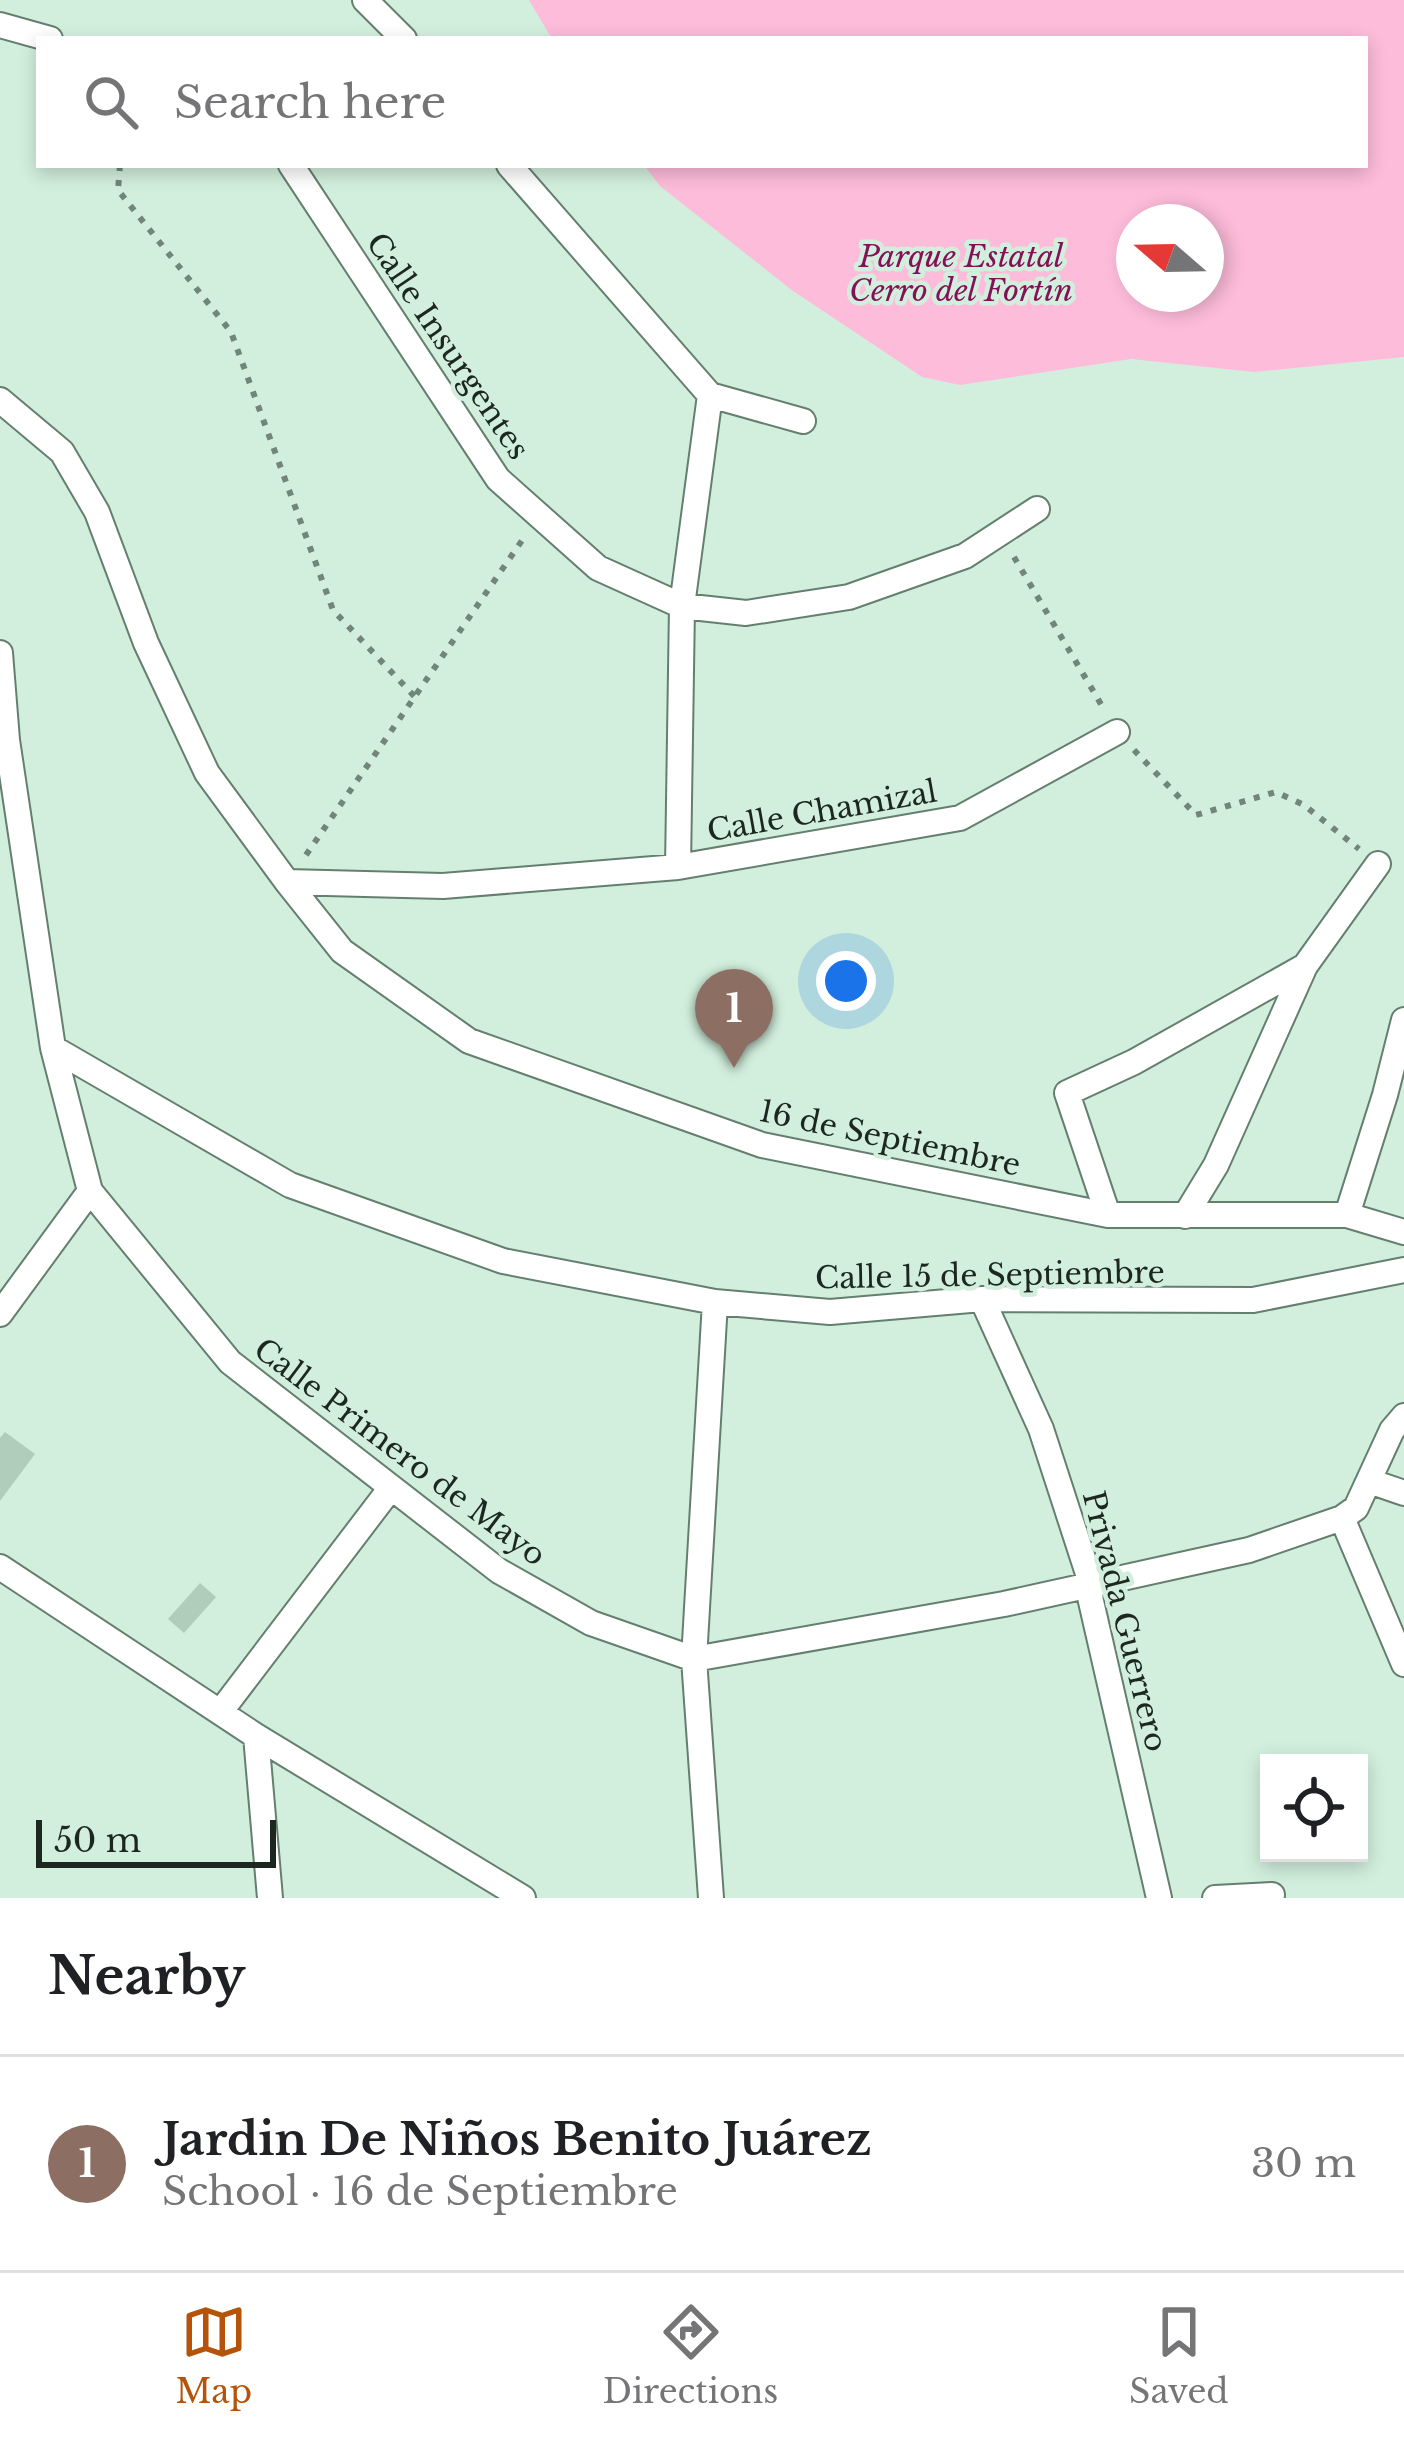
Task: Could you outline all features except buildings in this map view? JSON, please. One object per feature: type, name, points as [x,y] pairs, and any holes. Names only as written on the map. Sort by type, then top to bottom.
[{"type":"street","points":[[365,0],[401,36]]},
{"type":"street","points":[[0,25],[39,36]]},
{"type":"street","name":"Calle Insurgentes","points":[[293,168],[498,478],[598,568],[682,606],[746,613],[849,597],[964,556],[1037,509]]},
{"type":"street","points":[[512,168],[710,394],[802,421]]},
{"type":"street","points":[[679,867],[682,606],[710,394]]},
{"type":"street","name":"16 de Septiembre","points":[[0,400],[62,452],[97,512],[146,643],[208,773],[287,883],[342,951],[469,1041],[762,1145],[1108,1215],[1347,1215],[1404,1232]]},
{"type":"street","name":"Calle Primero de Mayo","points":[[0,653],[52,1048],[90,1191],[230,1362],[500,1570],[591,1623],[694,1659],[1092,1586],[1249,1550],[1342,1518]]},
{"type":"street","name":"Calle Chamizal","points":[[287,883],[443,886],[679,867],[960,818],[1117,732]]},
{"type":"street","points":[[1184,1216],[1216,1165],[1305,966],[1378,864]]},
{"type":"street","points":[[1108,1215],[1067,1093],[1134,1063],[1305,966]]},
{"type":"street","points":[[1347,1215],[1404,1020]]},
{"type":"street","name":"Calle 15 de Septiembre","points":[[52,1048],[290,1185],[503,1261],[715,1302],[830,1312],[982,1299],[1253,1300],[1404,1270]]},
{"type":"street","points":[[0,1314],[90,1191]]},
{"type":"street","name":"Privada Guerrero","points":[[982,1299],[1041,1429],[1092,1586],[1090,1597],[1160,1898]]},
{"type":"street","points":[[711,1898],[694,1659],[715,1302]]},
{"type":"street","points":[[1404,1416],[1392,1430],[1356,1508],[1342,1518],[1404,1664]]},
{"type":"street","points":[[1369,1481],[1404,1492]]},
{"type":"street","points":[[221,1711],[390,1489]]},
{"type":"street","points":[[0,1567],[256,1736],[523,1898]]},
{"type":"street","points":[[256,1736],[270,1898]]},
{"type":"street","points":[[1215,1898],[1272,1895]]},
{"type":"path","points":[[120,168],[118,190],[231,332],[333,610],[416,698]]},
{"type":"path","points":[[287,883],[538,516]]},
{"type":"path","points":[[1000,533],[1117,732],[1196,815],[1276,792],[1304,805],[1378,864]]},
{"type":"green space","name":"Parque Estatal Cerro del Fortín","points":[[529,0],[1404,0],[1404,357],[1254,372],[1131,359],[960,385],[922,377],[793,291],[660,186],[646,168],[1368,168],[1368,36],[550,36]]},
{"type":"place","name":"Jardin De Niños Benito Juárez","points":[[734,1068]]}]
